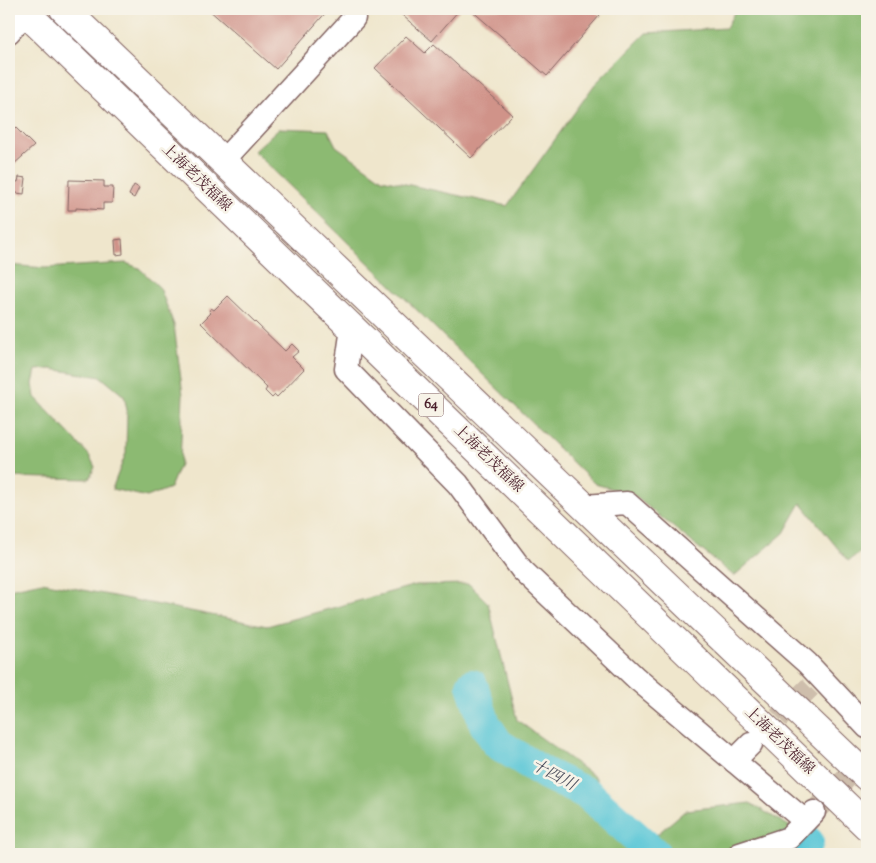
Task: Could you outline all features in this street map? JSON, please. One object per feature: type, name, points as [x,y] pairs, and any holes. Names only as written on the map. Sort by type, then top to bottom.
[{"type":"main road","name":"上海老茂福線","points":[[64,9],[867,777]]},
{"type":"main road","name":"上海老茂福線","points":[[21,16],[352,328],[867,826]]},
{"type":"street","points":[[224,161],[354,18]]},
{"type":"street","points":[[352,328],[346,369],[458,484],[522,570],[636,678],[734,761],[809,816],[789,838],[740,854]]},
{"type":"street","points":[[584,506],[626,503],[807,663],[815,682],[867,727]]},
{"type":"street","points":[[734,761],[751,744]]},
{"type":"green space","points":[[736,9],[867,9],[867,547],[848,561],[801,503],[784,533],[734,576],[632,494],[595,484],[254,151],[279,128],[328,130],[336,146],[382,179],[507,206],[595,84],[646,33],[726,28]]},
{"type":"green space","points":[[126,263],[139,268],[160,288],[174,325],[183,395],[180,464],[170,488],[147,497],[112,489],[126,453],[127,410],[124,396],[101,377],[51,369],[36,370],[33,384],[35,397],[89,455],[95,467],[89,479],[9,477],[9,265],[45,268]]},
{"type":"green space","points":[[42,582],[267,626],[416,585],[469,584],[488,603],[517,720],[596,778],[596,791],[628,831],[655,836],[686,810],[750,803],[806,836],[771,854],[9,854],[9,589]]},
{"type":"building","points":[[208,9],[329,9],[276,69]]},
{"type":"building","points":[[395,9],[460,9],[432,41]]},
{"type":"building","points":[[470,9],[592,9],[600,15],[547,76]]},
{"type":"building","points":[[406,36],[425,53],[434,44],[512,115],[471,158],[375,68]]},
{"type":"building","points":[[15,127],[34,146],[13,165],[9,161],[9,132]]},
{"type":"building","points":[[19,177],[26,178],[24,194],[9,192],[9,181],[18,182]]},
{"type":"building","points":[[69,180],[104,181],[104,187],[113,187],[112,203],[103,203],[103,210],[76,208],[76,210],[68,210]]},
{"type":"building","points":[[134,185],[139,188],[134,198],[129,195]]},
{"type":"building","points":[[122,239],[123,254],[116,255],[115,240]]},
{"type":"building","points":[[228,296],[285,351],[292,344],[299,351],[292,357],[304,369],[277,397],[275,395],[272,398],[265,391],[267,388],[201,323],[211,313],[209,311],[211,308],[214,310]]},
{"type":"waterway","name":"十四川","points":[[472,685],[485,724],[498,744],[546,774],[588,794],[655,854]]},
{"type":"waterway","name":"十四川","points":[[773,854],[808,842]]},
{"type":"tunnel","points":[[755,741],[810,687]]},
{"type":"tunnel","points":[[814,812],[867,756]]}]
